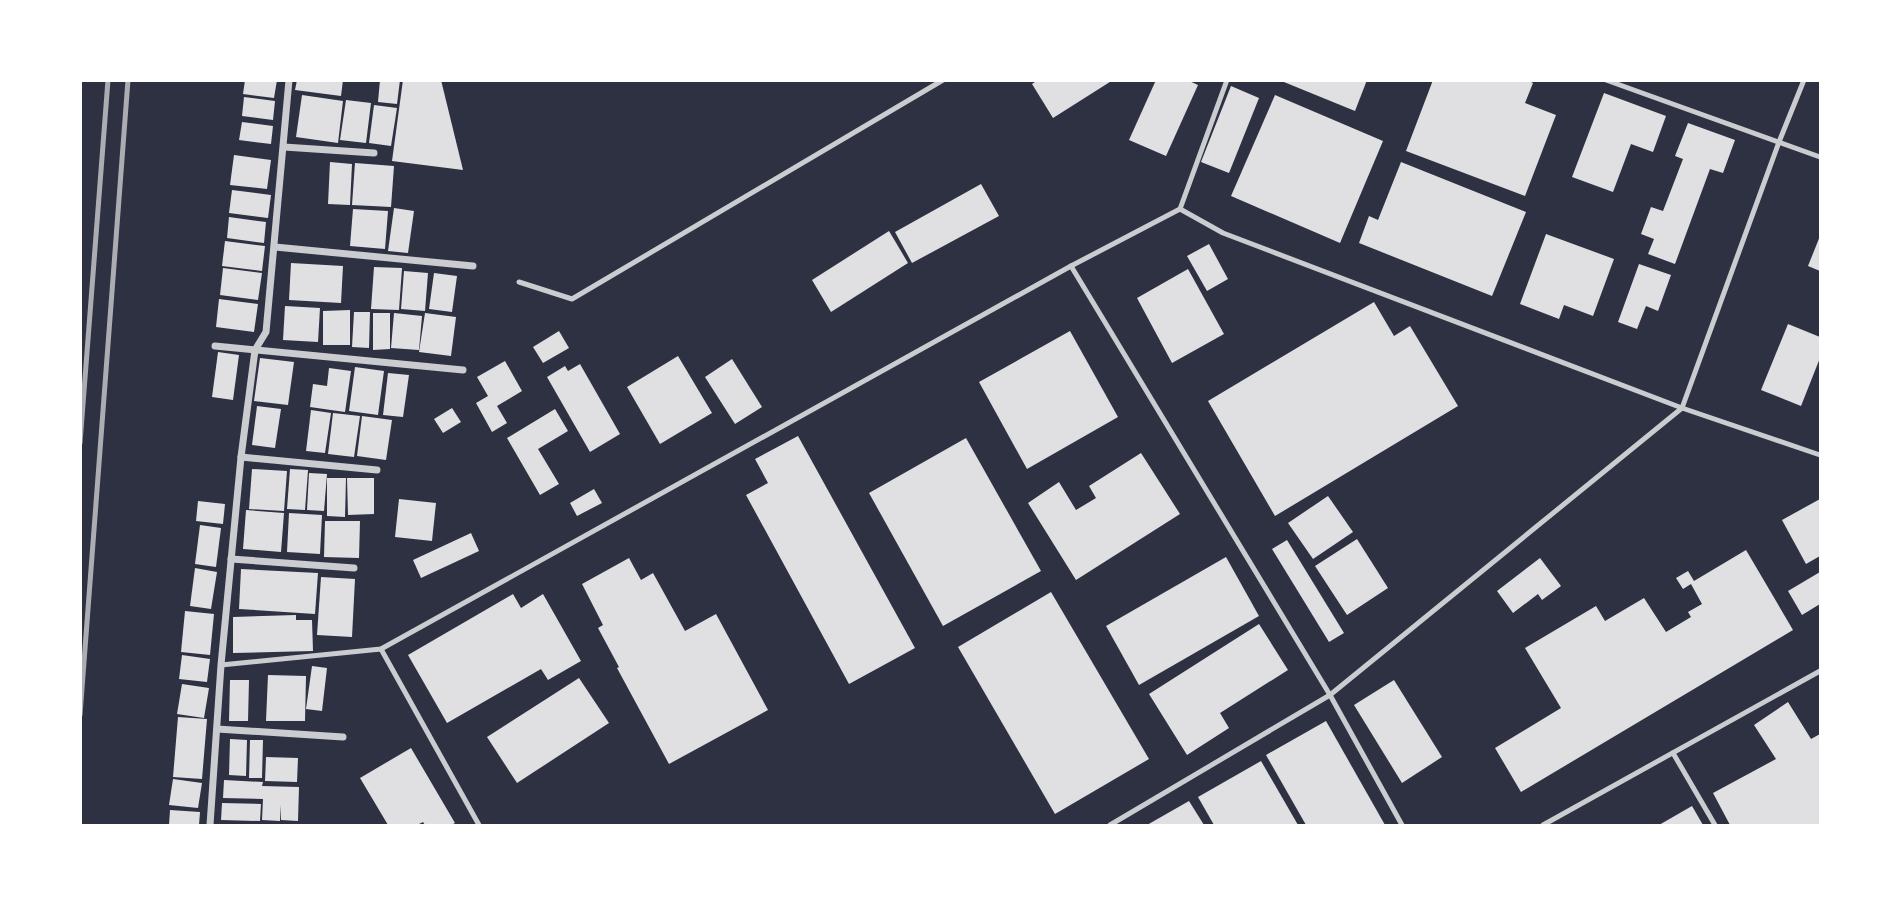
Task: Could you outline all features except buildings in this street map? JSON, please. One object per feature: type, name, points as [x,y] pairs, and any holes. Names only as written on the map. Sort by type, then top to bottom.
[{"type":"street","points":[[210,825],[221,665],[241,457],[255,350],[265,332],[289,80]]},
{"type":"street","points":[[284,146],[374,153]]},
{"type":"street","points":[[275,247],[473,266]]},
{"type":"street","points":[[215,346],[463,370]]},
{"type":"street","points":[[241,457],[377,470]]},
{"type":"street","points":[[231,559],[354,568]]},
{"type":"street","points":[[217,729],[342,737]]},
{"type":"lane","points":[[519,282],[572,299],[943,80]]},
{"type":"lane","points":[[221,665],[381,649],[1070,266],[1180,209],[1227,80]]},
{"type":"lane","points":[[1606,80],[1821,157]]},
{"type":"lane","points":[[1110,825],[1330,695],[1682,408],[1804,80]]},
{"type":"lane","points":[[1180,209],[1223,233],[1682,408],[1821,455]]},
{"type":"lane","points":[[1070,266],[1330,695],[1402,825]]},
{"type":"lane","points":[[381,649],[479,825]]},
{"type":"lane","points":[[1543,825],[1821,671]]},
{"type":"lane","points":[[1673,753],[1715,825]]},
{"type":"railway","points":[[80,443],[108,80]]},
{"type":"railway","points":[[80,715],[128,80]]}]
